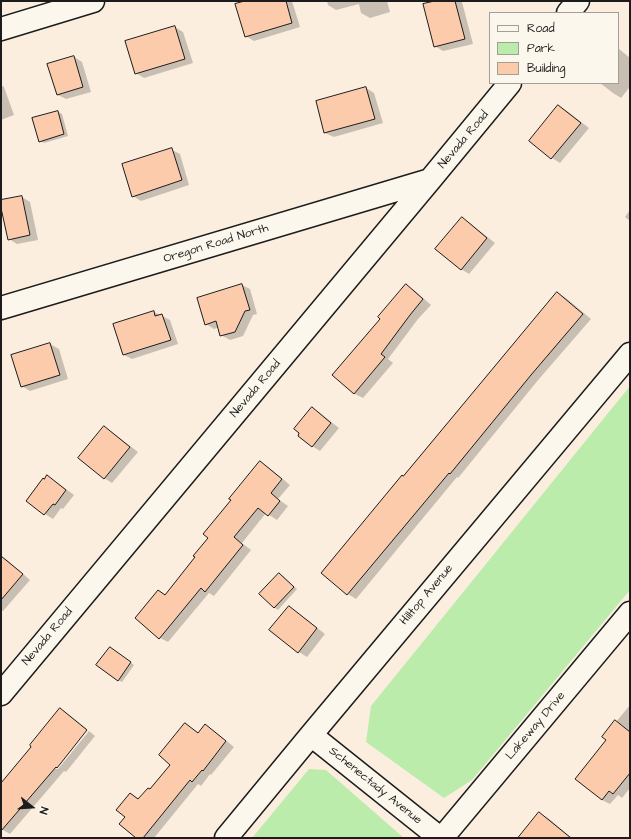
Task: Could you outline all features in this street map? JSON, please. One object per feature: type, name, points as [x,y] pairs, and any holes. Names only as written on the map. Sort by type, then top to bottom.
[{"type":"street","points":[[1,29],[93,1]]},
{"type":"street","points":[[569,12],[578,1]]},
{"type":"street","name":"Nevada Road","points":[[1,694],[509,84]]},
{"type":"street","name":"Oregon Road North","points":[[1,308],[430,180]]},
{"type":"street","name":"Hilltop Avenue","points":[[226,838],[311,734],[630,354]]},
{"type":"street","name":"Lakeway Drive","points":[[441,838],[630,613]]},
{"type":"street","name":"Schenectady Avenue","points":[[311,734],[441,838]]},
{"type":"green space","points":[[630,386],[630,590],[472,780],[444,798],[366,742],[371,706]]},
{"type":"green space","points":[[309,769],[326,770],[404,838],[252,838]]},
{"type":"building","points":[[245,1],[286,1],[292,23],[245,37],[235,4]]},
{"type":"building","points":[[435,1],[455,1],[465,39],[434,47],[423,4]]},
{"type":"building","points":[[175,26],[185,59],[135,74],[125,41]]},
{"type":"building","points":[[74,56],[83,87],[57,95],[47,64]]},
{"type":"building","points":[[366,87],[375,119],[324,133],[316,101]]},
{"type":"building","points":[[558,105],[581,123],[551,159],[529,141]]},
{"type":"building","points":[[58,111],[64,134],[39,142],[32,118]]},
{"type":"building","points":[[172,148],[182,180],[132,197],[122,164]]},
{"type":"building","points":[[22,196],[30,235],[8,240],[1,208],[1,200]]},
{"type":"building","points":[[462,217],[487,238],[461,270],[435,249]]},
{"type":"building","points":[[242,284],[250,310],[245,311],[235,332],[220,336],[216,321],[205,325],[197,298]]},
{"type":"building","points":[[406,284],[423,299],[381,354],[385,357],[354,394],[332,375],[380,319],[378,317]]},
{"type":"building","points":[[557,292],[583,314],[347,595],[321,573]]},
{"type":"building","points":[[154,311],[155,316],[162,314],[171,340],[123,355],[113,324]]},
{"type":"building","points":[[50,343],[60,375],[21,387],[11,355]]},
{"type":"building","points":[[312,407],[331,423],[312,447],[298,436],[299,433],[294,429]]},
{"type":"building","points":[[104,426],[130,447],[104,479],[78,458]]},
{"type":"building","points":[[260,461],[282,479],[271,493],[280,501],[268,516],[258,508],[234,537],[243,545],[205,592],[201,588],[159,639],[135,618],[158,590],[165,595],[208,538],[203,534]]},
{"type":"building","points":[[47,475],[66,490],[55,505],[53,504],[44,515],[26,501],[43,478],[44,479]]},
{"type":"building","points":[[1,556],[23,574],[1,600]]},
{"type":"building","points":[[279,573],[294,587],[274,608],[259,594]]},
{"type":"building","points":[[289,606],[317,628],[298,653],[269,630]]},
{"type":"building","points":[[110,647],[131,662],[118,681],[96,665]]},
{"type":"building","points":[[60,708],[87,730],[57,768],[56,767],[1,831],[1,783],[31,747],[30,745]]},
{"type":"building","points":[[615,720],[630,732],[630,773],[613,794],[609,791],[602,800],[575,779],[606,740],[602,737]]},
{"type":"building","points":[[185,723],[198,733],[205,724],[226,741],[203,771],[202,770],[192,782],[190,780],[143,838],[136,838],[119,824],[125,817],[116,810],[130,793],[138,799],[148,788],[150,789],[170,765],[159,755]]},
{"type":"building","points":[[539,812],[571,838],[518,838]]}]
